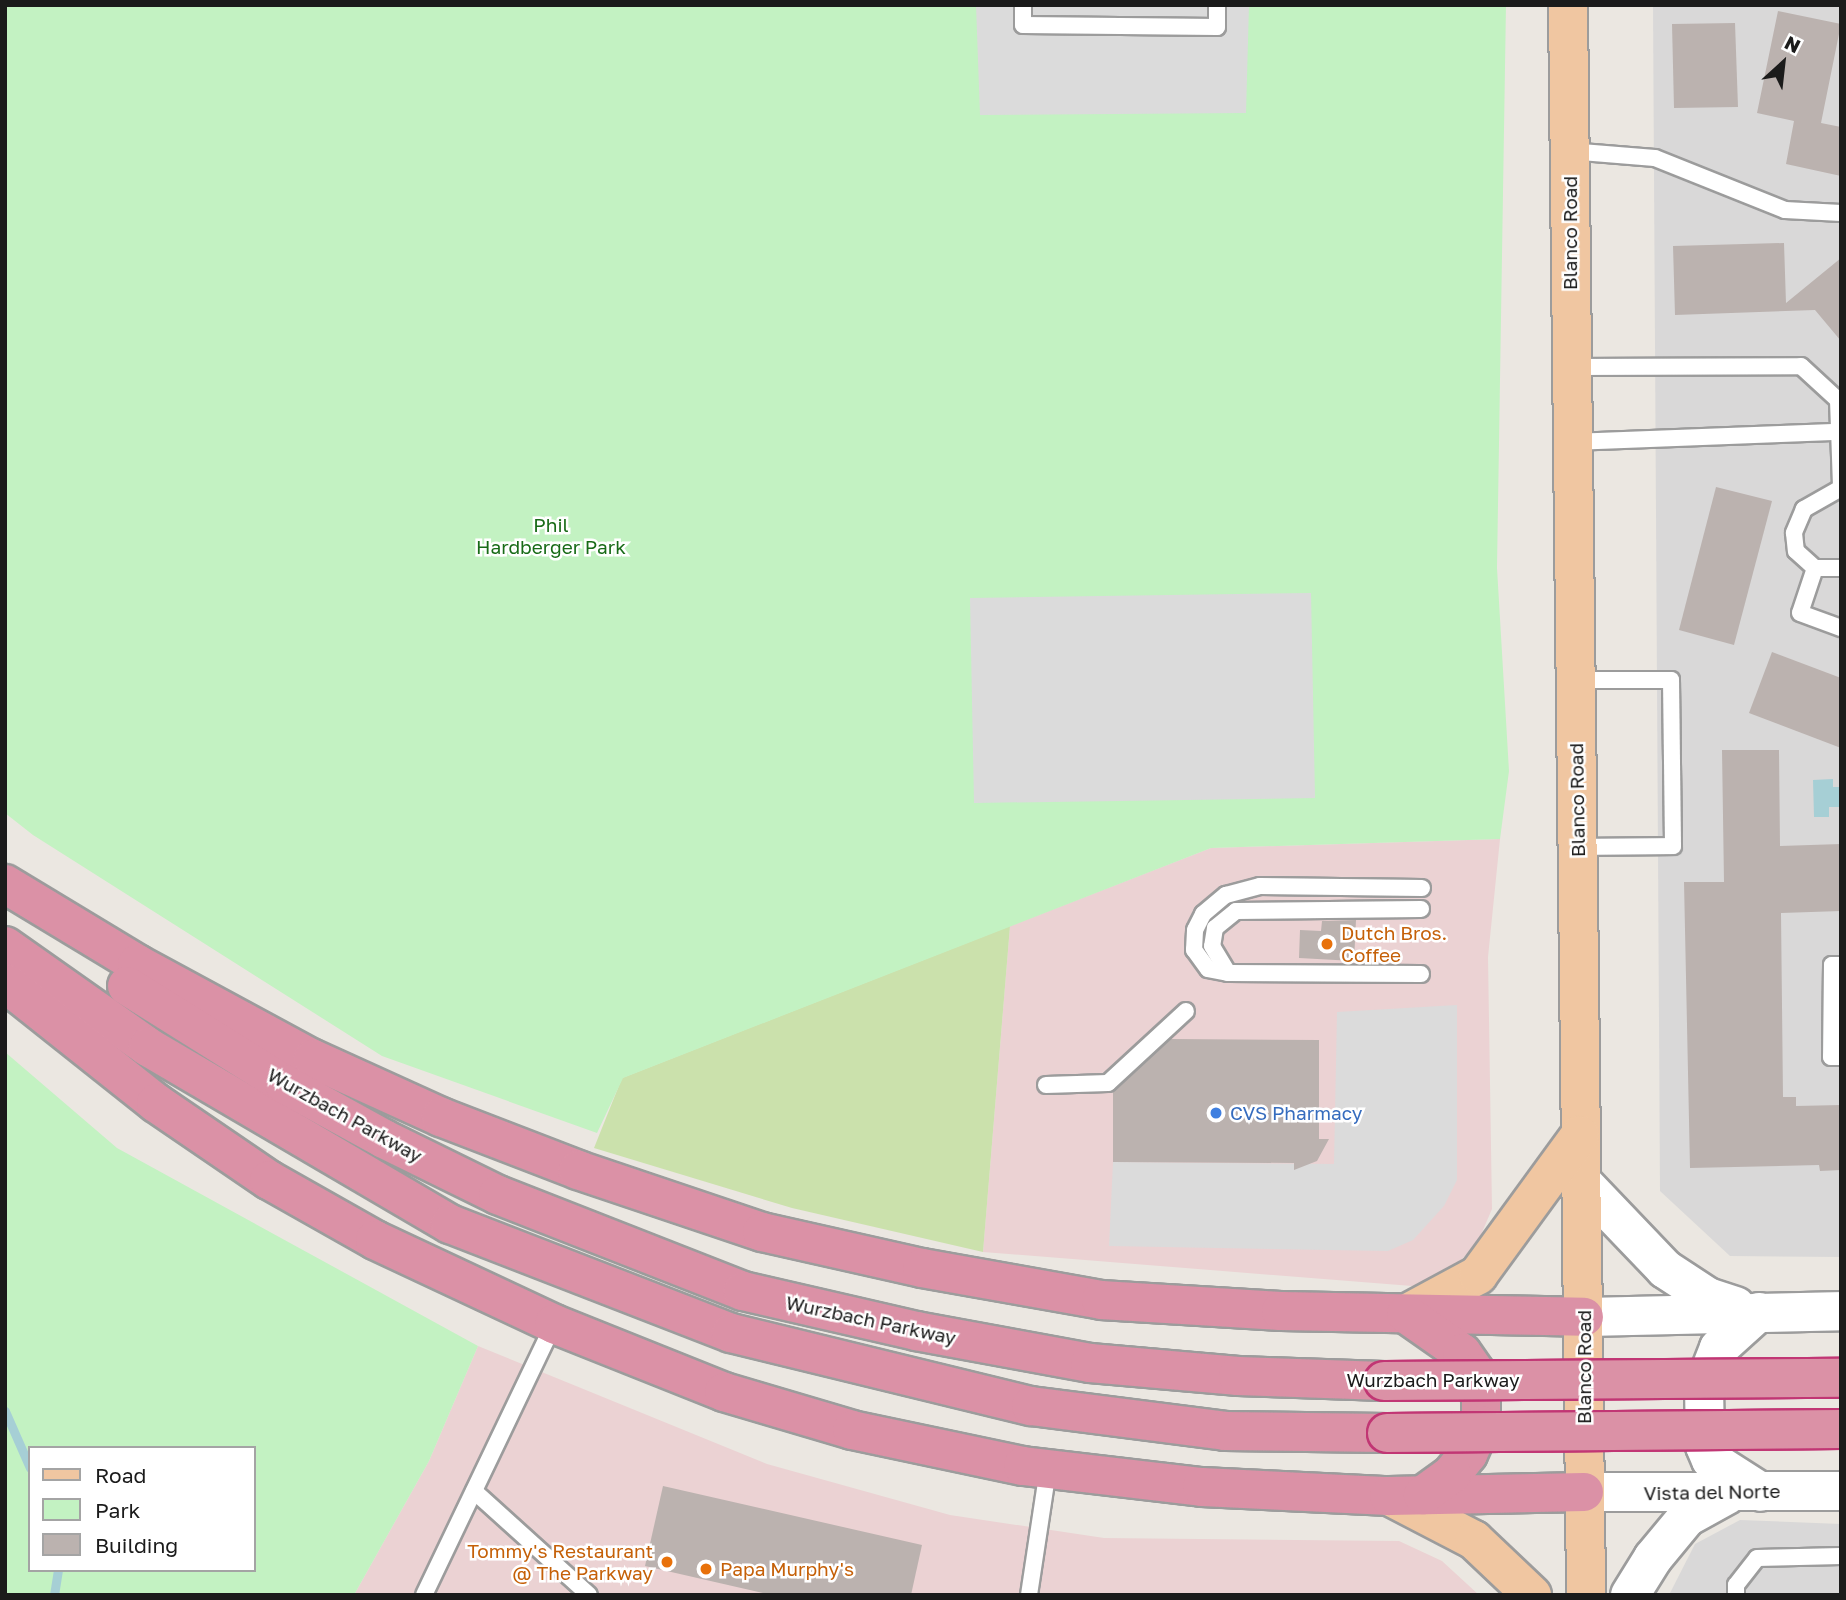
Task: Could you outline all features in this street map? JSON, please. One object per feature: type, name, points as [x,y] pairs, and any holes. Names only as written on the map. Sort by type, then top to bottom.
[{"type":"highway","points":[[5,884],[137,964],[313,1059],[429,1112],[578,1171],[762,1232],[922,1268],[1101,1300],[1406,1314],[1584,1317]]},
{"type":"highway","name":"Wurzbach Parkway","points":[[5,891],[116,979],[284,1084],[384,1139],[498,1195],[743,1291],[916,1331],[1090,1363],[1238,1376],[1384,1381],[1841,1378]]},
{"type":"highway","points":[[5,946],[148,1047],[450,1224],[731,1333],[1031,1406],[1225,1431],[1387,1433],[1841,1429]]},
{"type":"highway","points":[[5,984],[156,1103],[270,1180],[375,1240],[554,1324],[724,1392],[852,1430],[1048,1469],[1202,1486],[1406,1496],[1584,1492]]},
{"type":"highway","points":[[1406,1314],[1462,1353],[1476,1374],[1481,1399],[1481,1425],[1468,1454],[1452,1474],[1406,1496]]},
{"type":"main road","name":"Blanco Road","points":[[1568,5],[1586,1595]]},
{"type":"main road","points":[[1406,1314],[1478,1275],[1512,1234],[1580,1135]]},
{"type":"main road","points":[[1406,1496],[1474,1540],[1532,1595]]},
{"type":"street","points":[[1581,1181],[1665,1269],[1708,1297],[1759,1312]]},
{"type":"street","points":[[1584,1317],[1841,1311]]},
{"type":"street","points":[[1630,1595],[1653,1558],[1687,1517],[1744,1493],[1711,1460],[1705,1422],[1704,1386],[1711,1360],[1731,1334],[1759,1312]]},
{"type":"street","name":"Vista del Norte","points":[[1584,1492],[1841,1491]]},
{"type":"lane","points":[[1023,5],[1023,25],[1217,27],[1217,5]]},
{"type":"lane","points":[[1569,151],[1655,158],[1785,210],[1841,213]]},
{"type":"lane","points":[[1571,367],[1801,366],[1838,400],[1841,488],[1804,509],[1794,533],[1796,551],[1815,568],[1841,568]]},
{"type":"lane","points":[[1571,442],[1838,432]]},
{"type":"lane","points":[[1815,568],[1800,613],[1841,628]]},
{"type":"lane","points":[[1576,680],[1671,680],[1673,846],[1578,846]]},
{"type":"lane","points":[[1421,974],[1228,973],[1208,969],[1194,950],[1195,930],[1203,914],[1226,895],[1260,886],[1422,888]]},
{"type":"lane","points":[[1228,973],[1212,946],[1215,928],[1236,911],[1420,909]]},
{"type":"lane","points":[[1841,965],[1832,965],[1830,1057],[1841,1057]]},
{"type":"lane","points":[[1046,1085],[1108,1083],[1186,1011]]},
{"type":"lane","points":[[424,1595],[554,1324]]},
{"type":"lane","points":[[1029,1595],[1048,1469]]},
{"type":"lane","points":[[474,1491],[589,1595]]},
{"type":"lane","points":[[1736,1595],[1735,1585],[1757,1558],[1841,1556]]},
{"type":"shaded area","points":[[976,5],[1249,5],[1246,113],[980,115]]},
{"type":"shaded area","points":[[1653,5],[1841,5],[1841,1257],[1730,1256],[1660,1191]]},
{"type":"shaded area","points":[[1311,593],[1315,798],[974,803],[970,598]]},
{"type":"shaded area","points":[[1500,839],[1488,957],[1492,1209],[1477,1244],[1447,1274],[1412,1286],[983,1252],[1010,926],[1211,848]]},
{"type":"shaded area","points":[[1457,1005],[1457,1180],[1444,1206],[1413,1240],[1388,1251],[1109,1246],[1113,1162],[1334,1164],[1337,1012]]},
{"type":"shaded area","points":[[478,1346],[767,1464],[950,1515],[1104,1538],[1399,1541],[1442,1561],[1479,1595],[354,1595],[429,1461]]},
{"type":"shaded area","points":[[1740,1520],[1841,1524],[1841,1595],[1669,1595],[1695,1544]]},
{"type":"green space","name":"Phil Hardberger Park","points":[[5,5],[1506,5],[1497,568],[1509,771],[1500,839],[1211,848],[623,1078],[597,1133],[382,1056],[33,835],[5,813]]},
{"type":"green space","points":[[1010,926],[983,1252],[792,1208],[594,1148],[622,1078]]},
{"type":"green space","points":[[5,1052],[117,1148],[478,1346],[429,1461],[354,1595],[5,1595]]},
{"type":"water","points":[[1833,779],[1833,787],[1841,787],[1841,807],[1829,807],[1829,817],[1814,817],[1813,780]]},
{"type":"building","points":[[1778,11],[1841,24],[1821,123],[1841,127],[1841,176],[1786,164],[1794,121],[1757,113]]},
{"type":"building","points":[[1735,23],[1738,107],[1674,108],[1672,24]]},
{"type":"building","points":[[1784,243],[1786,303],[1841,258],[1841,341],[1815,310],[1675,315],[1673,246]]},
{"type":"building","points":[[1716,487],[1772,501],[1734,645],[1679,630]]},
{"type":"building","points":[[1772,652],[1841,678],[1841,748],[1749,713]]},
{"type":"building","points":[[1722,750],[1779,750],[1780,846],[1841,844],[1841,911],[1781,913],[1783,1097],[1796,1097],[1796,1106],[1841,1105],[1841,1170],[1820,1171],[1819,1165],[1690,1168],[1684,882],[1724,882]]},
{"type":"building","name":"Dutch Bros. Coffee","points":[[1356,920],[1354,961],[1299,958],[1300,930],[1321,931],[1322,921]]},
{"type":"building","name":"CVS Pharmacy","points":[[1171,1039],[1319,1040],[1319,1139],[1329,1139],[1317,1161],[1294,1170],[1294,1163],[1113,1162],[1113,1092]]},
{"type":"building","points":[[663,1486],[922,1545],[911,1595],[772,1595],[645,1566]]},
{"type":"waterway","points":[[5,1411],[28,1463]]},
{"type":"waterway","points":[[54,1595],[58,1572]]},
{"type":"place","name":"Dutch Bros. Coffee","points":[[1327,944]]},
{"type":"place","name":"CVS Pharmacy","points":[[1216,1113]]},
{"type":"place","name":"Tommy's Restaurant @ The Parkway","points":[[667,1562]]},
{"type":"place","name":"Papa Murphy's","points":[[706,1569]]}]
